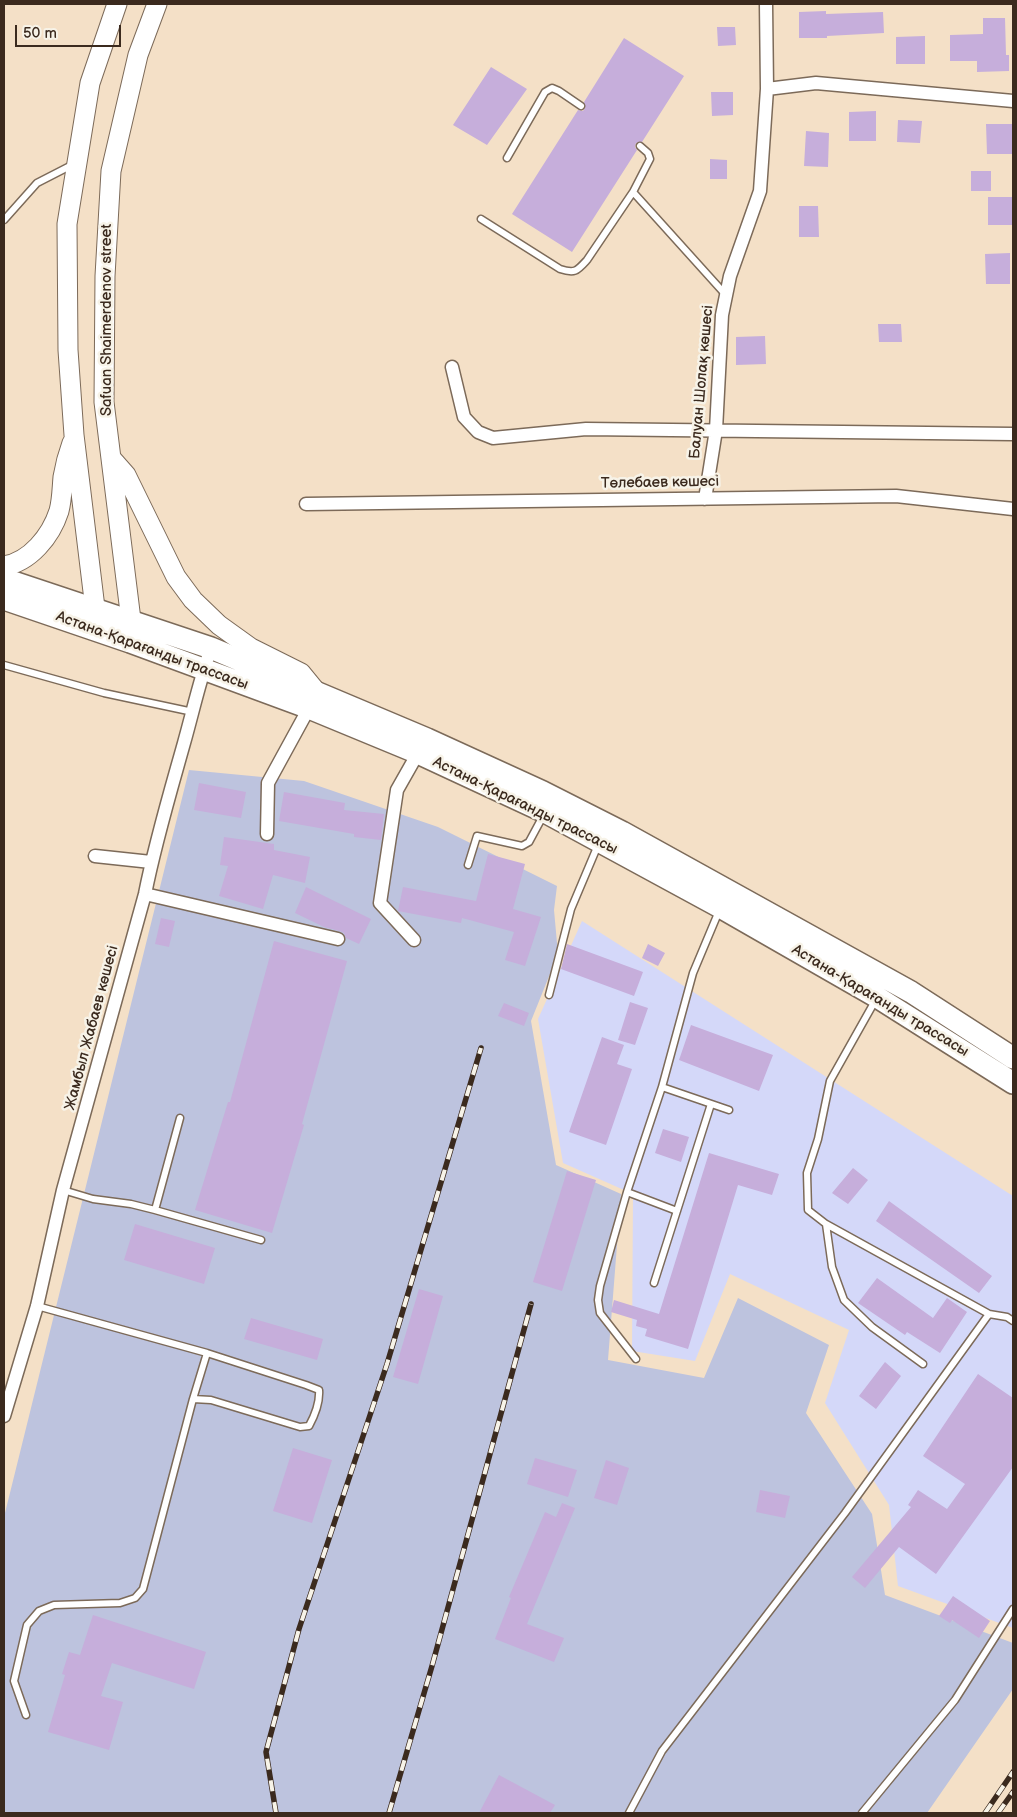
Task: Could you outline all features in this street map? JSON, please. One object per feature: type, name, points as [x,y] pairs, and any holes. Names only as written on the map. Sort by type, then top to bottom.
[{"type":"main road","points":[[95,630],[95,608],[74,435],[68,350],[67,224],[90,83],[117,4]]},
{"type":"main road","name":"Safuan Shaimerdenov street","points":[[131,620],[104,402],[105,276],[111,171],[138,55],[158,4]]},
{"type":"main road","points":[[4,566],[21,561],[40,546],[52,527],[59,512],[66,462],[74,435]]},
{"type":"main road","points":[[111,458],[126,476],[176,577],[193,600],[219,625],[251,648],[302,673],[314,701]]},
{"type":"main road","name":"Астана-Қарағанды трассасы","points":[[4,578],[211,648],[418,753],[545,812],[720,907],[877,997],[1013,1083]]},
{"type":"main road","name":"Астана-Қарағанды трассасы","points":[[4,599],[203,669],[314,701],[436,743],[543,792],[622,832],[911,992],[1013,1058]]},
{"type":"main road","points":[[121,639],[131,620]]},
{"type":"street","name":"Балуан Шолақ көшесі","points":[[705,499],[716,430],[722,315],[730,276],[760,191],[767,89],[766,4]]},
{"type":"street","points":[[767,89],[816,83],[1013,101]]},
{"type":"street","points":[[452,367],[464,417],[478,432],[493,438],[586,429],[1013,434]]},
{"type":"street","name":"Төлебаев көшесі","points":[[306,504],[896,496],[1013,510]]},
{"type":"street","name":"Жамбыл Жабаев көшесі","points":[[4,1416],[36,1306],[63,1190],[145,894],[151,862],[193,712],[203,669],[211,648]]},
{"type":"street","points":[[267,834],[268,783],[314,701]]},
{"type":"street","points":[[414,940],[380,903],[397,790],[418,753]]},
{"type":"street","points":[[94,856],[151,862]]},
{"type":"street","points":[[145,894],[338,939]]},
{"type":"lane","points":[[507,158],[545,92],[552,88],[581,106]]},
{"type":"lane","points":[[481,219],[560,269],[570,272],[578,270],[587,260],[633,192],[650,159],[648,153],[640,146]]},
{"type":"lane","points":[[4,220],[37,183],[77,163]]},
{"type":"lane","points":[[633,192],[726,295]]},
{"type":"lane","points":[[4,665],[104,693],[193,712]]},
{"type":"lane","points":[[468,866],[477,836],[522,846],[530,842],[545,812]]},
{"type":"lane","points":[[549,995],[571,909],[600,842]]},
{"type":"lane","points":[[636,1359],[600,1313],[598,1300],[600,1286],[627,1192],[662,1087],[693,973],[720,907]]},
{"type":"lane","points":[[877,997],[830,1081],[818,1139],[807,1173],[808,1210],[826,1224],[989,1314],[1013,1321]]},
{"type":"lane","points":[[662,1087],[729,1110]]},
{"type":"lane","points":[[654,1283],[711,1104]]},
{"type":"lane","points":[[155,1210],[180,1118]]},
{"type":"lane","points":[[63,1190],[93,1199],[131,1204],[155,1210],[261,1240]]},
{"type":"lane","points":[[627,1192],[678,1211]]},
{"type":"lane","points":[[826,1224],[832,1267],[844,1300],[872,1327],[923,1364]]},
{"type":"lane","points":[[36,1306],[207,1353],[319,1390],[320,1400],[309,1426],[300,1427],[210,1400],[193,1399]]},
{"type":"lane","points":[[629,1813],[662,1751],[844,1513],[989,1314]]},
{"type":"lane","points":[[26,1715],[14,1681],[27,1625],[39,1611],[54,1605],[120,1603],[135,1598],[143,1589],[207,1353]]},
{"type":"lane","points":[[862,1813],[954,1700],[1013,1610]]},
{"type":"shaded area","points":[[189,770],[304,781],[438,827],[557,886],[554,910],[558,954],[531,1021],[556,1165],[621,1194],[608,1360],[704,1378],[738,1298],[829,1345],[806,1413],[872,1514],[885,1595],[1013,1643],[1013,1689],[927,1813],[4,1813],[4,1517]]},
{"type":"shaded area","points":[[582,921],[1013,1196],[1013,1628],[898,1586],[889,1505],[825,1403],[849,1330],[730,1274],[695,1361],[632,1351],[633,1194],[563,1163],[538,1019]]},
{"type":"building","points":[[826,11],[826,14],[883,12],[884,33],[827,36],[827,38],[799,38],[799,12]]},
{"type":"building","points":[[983,18],[1005,18],[1006,55],[1009,55],[1009,71],[977,72],[977,61],[950,61],[950,35],[983,34]]},
{"type":"building","points":[[717,27],[735,27],[736,45],[718,46]]},
{"type":"building","points":[[925,36],[925,64],[896,64],[896,37]]},
{"type":"building","points":[[624,38],[684,76],[642,142],[636,143],[635,147],[637,150],[572,252],[512,214],[578,110],[583,111],[585,108],[584,102]]},
{"type":"building","points":[[491,67],[527,89],[487,145],[453,125]]},
{"type":"building","points":[[711,92],[733,92],[733,115],[712,116]]},
{"type":"building","points":[[876,111],[876,141],[849,141],[849,112]]},
{"type":"building","points":[[898,120],[922,121],[920,143],[897,142]]},
{"type":"building","points":[[986,124],[1012,124],[1013,154],[987,154]]},
{"type":"building","points":[[806,131],[829,133],[828,167],[804,166]]},
{"type":"building","points":[[710,159],[727,160],[727,179],[710,179]]},
{"type":"building","points":[[971,171],[991,171],[991,191],[971,191]]},
{"type":"building","points":[[988,197],[1013,197],[1013,225],[988,225]]},
{"type":"building","points":[[799,206],[818,206],[819,237],[799,237]]},
{"type":"building","points":[[1010,253],[1010,284],[986,284],[985,254]]},
{"type":"building","points":[[878,324],[901,324],[902,342],[879,342]]},
{"type":"building","points":[[765,336],[766,364],[736,365],[736,337]]},
{"type":"building","points":[[199,783],[246,792],[241,818],[194,810]]},
{"type":"building","points":[[284,792],[345,803],[344,810],[384,814],[381,840],[354,837],[354,834],[279,821]]},
{"type":"building","points":[[224,837],[274,844],[274,850],[310,857],[305,883],[273,875],[263,909],[219,896],[228,866],[220,865]]},
{"type":"building","points":[[488,854],[525,864],[513,909],[541,917],[525,966],[505,960],[514,932],[462,918],[461,923],[398,911],[403,887],[476,901]]},
{"type":"building","points":[[306,887],[371,919],[359,944],[346,938],[344,933],[340,931],[324,927],[295,913]]},
{"type":"building","points":[[161,918],[175,921],[169,947],[155,944]]},
{"type":"building","points":[[274,941],[347,961],[302,1124],[304,1125],[272,1233],[195,1210],[228,1102],[230,1102]]},
{"type":"building","points":[[567,944],[643,972],[634,996],[561,969]]},
{"type":"building","points":[[648,944],[665,953],[658,966],[642,958]]},
{"type":"building","points":[[630,1002],[648,1008],[635,1045],[618,1040]]},
{"type":"building","points":[[504,1003],[529,1013],[524,1026],[498,1016]]},
{"type":"building","points":[[691,1025],[773,1055],[759,1091],[679,1060]]},
{"type":"building","points":[[602,1037],[624,1045],[617,1064],[632,1069],[606,1145],[569,1132]]},
{"type":"building","points":[[663,1129],[689,1137],[681,1162],[655,1153]]},
{"type":"building","points":[[709,1153],[779,1174],[772,1195],[738,1185],[688,1349],[645,1336],[647,1329],[636,1326],[637,1320],[611,1312],[614,1300],[659,1314]]},
{"type":"building","points":[[853,1168],[868,1180],[848,1204],[832,1193]]},
{"type":"building","points":[[567,1171],[596,1180],[562,1291],[533,1282]]},
{"type":"building","points":[[889,1201],[992,1276],[979,1293],[876,1221]]},
{"type":"building","points":[[135,1224],[215,1248],[204,1284],[124,1260]]},
{"type":"building","points":[[877,1278],[933,1318],[947,1298],[967,1312],[940,1353],[907,1332],[905,1335],[858,1303]]},
{"type":"building","points":[[419,1289],[443,1296],[418,1384],[393,1377]]},
{"type":"building","points":[[251,1318],[323,1339],[317,1360],[244,1339]]},
{"type":"building","points":[[885,1362],[901,1376],[876,1409],[859,1396]]},
{"type":"building","points":[[978,1374],[1013,1398],[1013,1467],[936,1574],[899,1547],[865,1588],[852,1577],[911,1507],[908,1505],[918,1490],[947,1509],[965,1484],[923,1456]]},
{"type":"building","points":[[293,1448],[332,1460],[312,1523],[273,1511]]},
{"type":"building","points":[[535,1458],[577,1470],[568,1497],[527,1484]]},
{"type":"building","points":[[606,1460],[629,1468],[617,1505],[594,1498]]},
{"type":"building","points":[[760,1490],[790,1496],[785,1518],[756,1512]]},
{"type":"building","points":[[562,1503],[575,1508],[527,1624],[564,1638],[554,1662],[495,1639],[511,1598],[509,1597],[545,1512],[556,1517]]},
{"type":"building","points":[[953,1596],[990,1621],[979,1638],[952,1620],[950,1623],[939,1616]]},
{"type":"building","points":[[93,1615],[206,1652],[194,1689],[112,1663],[101,1696],[123,1702],[109,1750],[48,1732],[65,1675],[62,1674],[69,1652],[80,1655]]},
{"type":"building","points":[[499,1775],[555,1805],[550,1813],[479,1813]]},
{"type":"railway","points":[[276,1813],[266,1752],[299,1629],[387,1364],[481,1048]]},
{"type":"railway","points":[[389,1813],[432,1666],[531,1304]]},
{"type":"railway","points":[[985,1813],[1013,1772]]},
{"type":"railway","points":[[998,1813],[1013,1792]]}]
